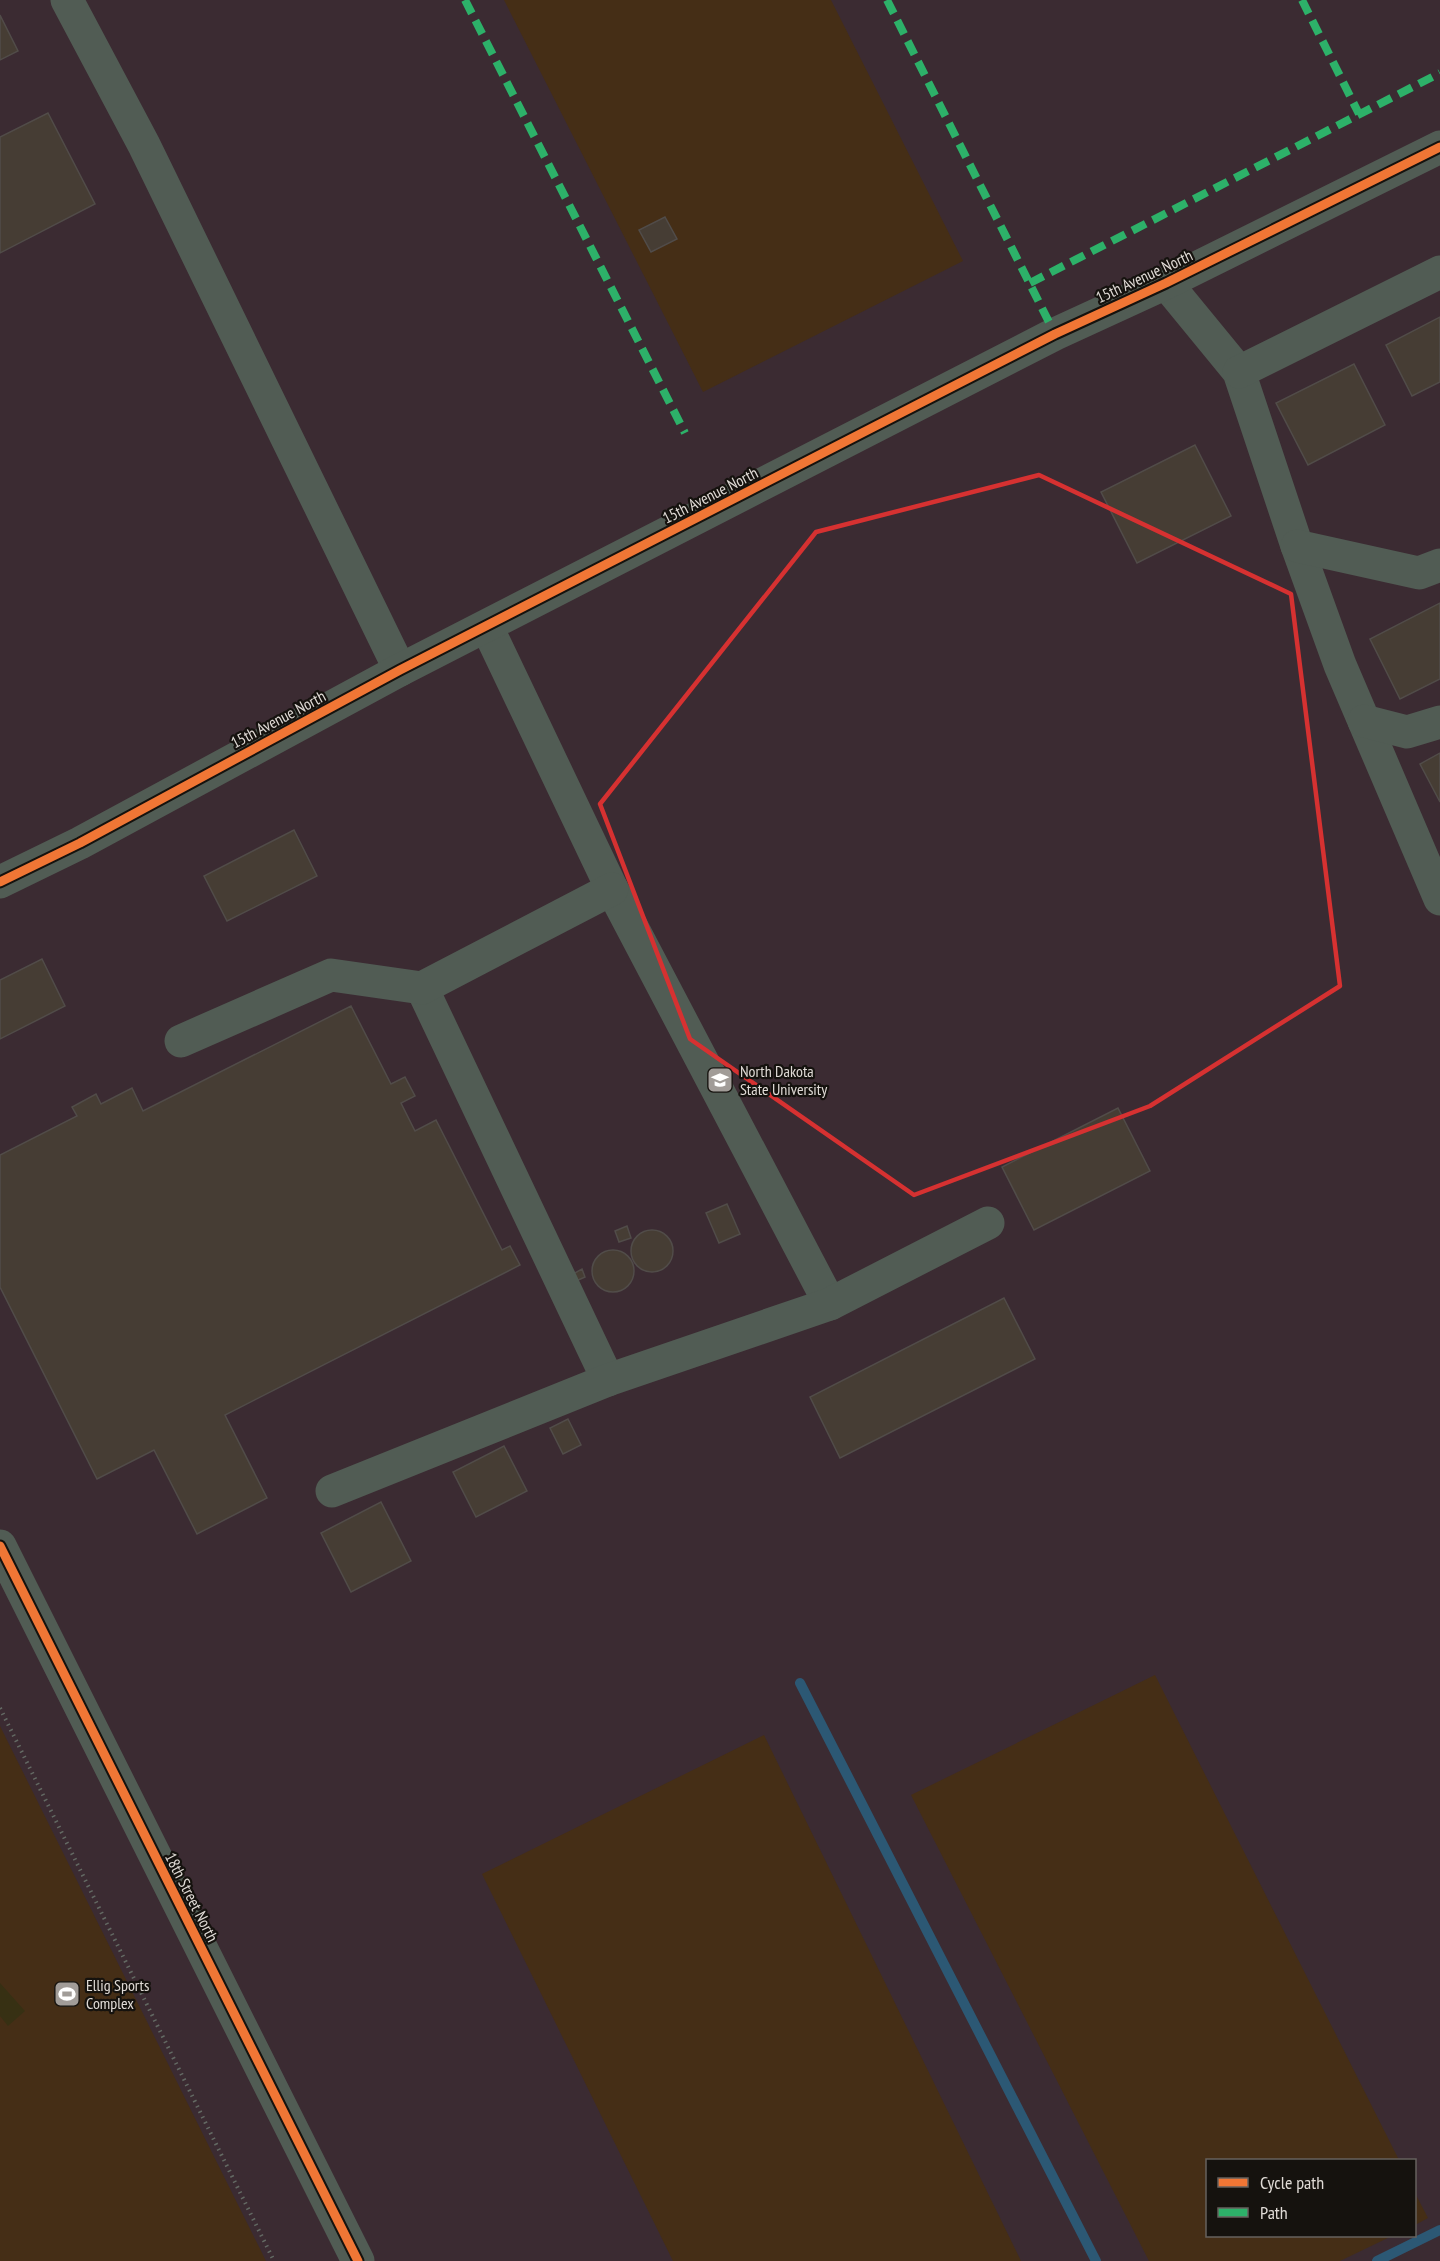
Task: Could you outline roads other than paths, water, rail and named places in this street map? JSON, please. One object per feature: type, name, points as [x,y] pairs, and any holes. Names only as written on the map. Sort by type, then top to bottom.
[{"type":"street","points":[[67,0],[144,145],[400,670]]},
{"type":"street","name":"15th Avenue North","points":[[0,882],[80,843],[400,670],[1055,334],[1166,283],[1440,147]]},
{"type":"street","points":[[1239,372],[1440,272]]},
{"type":"street","points":[[1166,283],[1239,372],[1297,546],[1340,665],[1439,893]]},
{"type":"street","points":[[1297,546],[1419,573],[1440,565]]},
{"type":"street","points":[[487,627],[612,889],[830,1304]]},
{"type":"street","points":[[1364,721],[1407,732],[1440,722]]},
{"type":"street","points":[[181,1041],[331,975],[422,988],[612,889]]},
{"type":"street","points":[[422,988],[608,1380]]},
{"type":"street","points":[[332,1491],[608,1380],[830,1304],[988,1223]]},
{"type":"street","name":"18th Street North","points":[[0,1546],[358,2261]]},
{"type":"waterway","points":[[800,1683],[1096,2261]]},
{"type":"waterway","points":[[1377,2261],[1440,2230]]},
{"type":"place","name":"North Dakota State University","points":[[720,1080]]},
{"type":"place","name":"Ellig Sports Complex","points":[[67,1994]]}]
